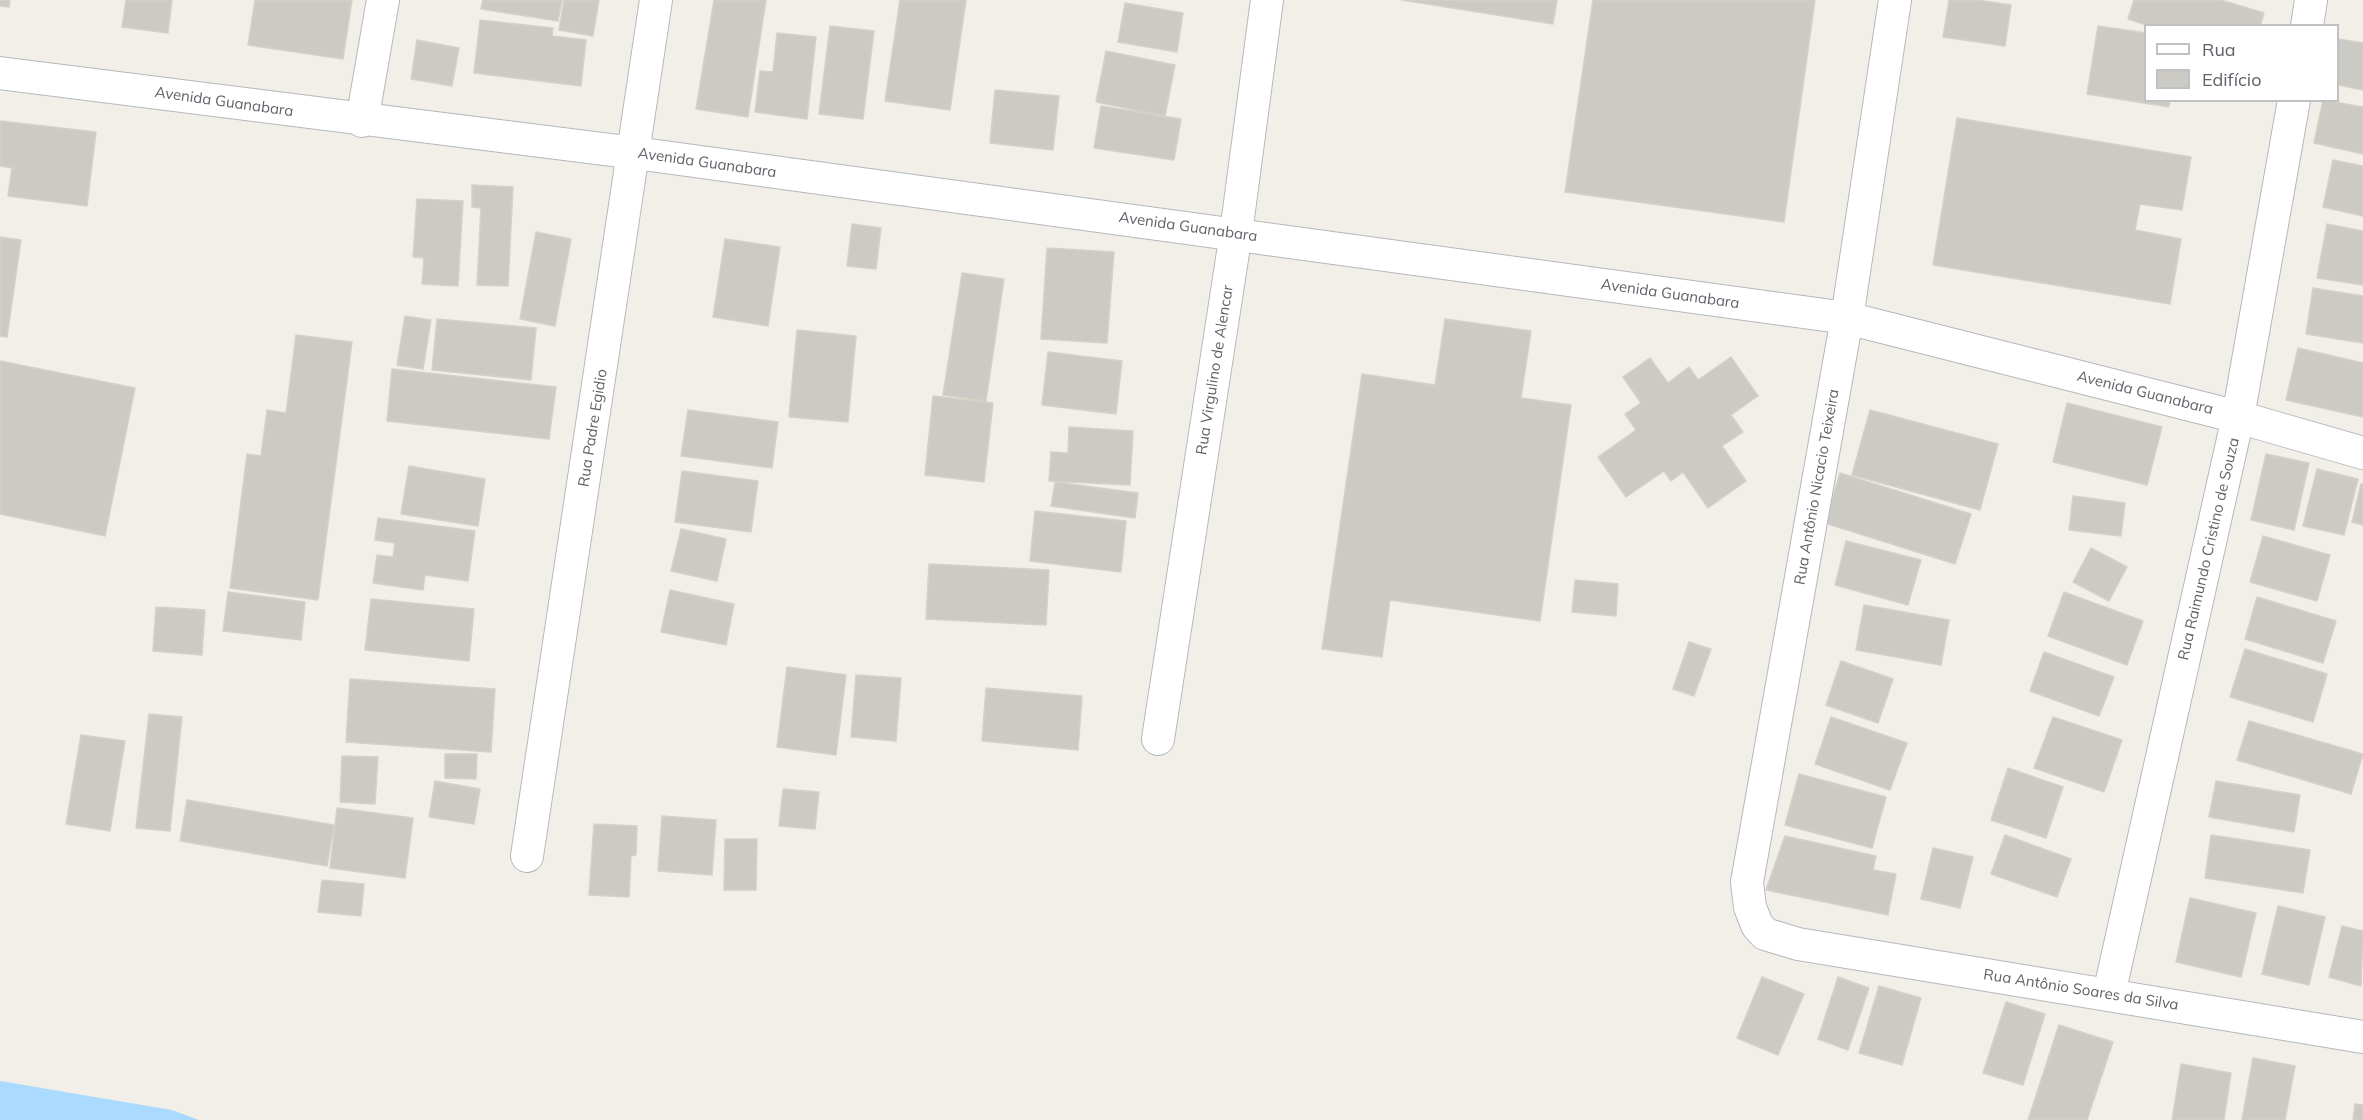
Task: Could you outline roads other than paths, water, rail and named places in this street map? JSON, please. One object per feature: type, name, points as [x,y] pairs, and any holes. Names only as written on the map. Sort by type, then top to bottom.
[{"type":"street","points":[[362,121],[383,0]]},
{"type":"street","name":"Rua Padre Egidio","points":[[527,856],[635,153],[656,0]]},
{"type":"street","name":"Rua Virgulino de Alencar","points":[[1158,739],[1236,233],[1267,0]]},
{"type":"street","name":"Rua Antônio Nicacio Teixeira","points":[[1798,944],[1765,934],[1757,925],[1750,907],[1747,882],[1847,318],[1895,0]]},
{"type":"street","points":[[2307,24],[2311,0]]},
{"type":"street","name":"Avenida Guanabara","points":[[0,73],[362,121],[635,153],[1236,233],[1847,318],[2238,417],[2363,453]]},
{"type":"street","name":"Rua Raimundo Cristino de Souza","points":[[2109,994],[2238,417],[2294,102]]},
{"type":"street","name":"Rua Antônio Soares da Silva","points":[[1798,944],[2363,1037]]},
{"type":"water","points":[[0,1081],[172,1110],[199,1120],[0,1120]]}]
